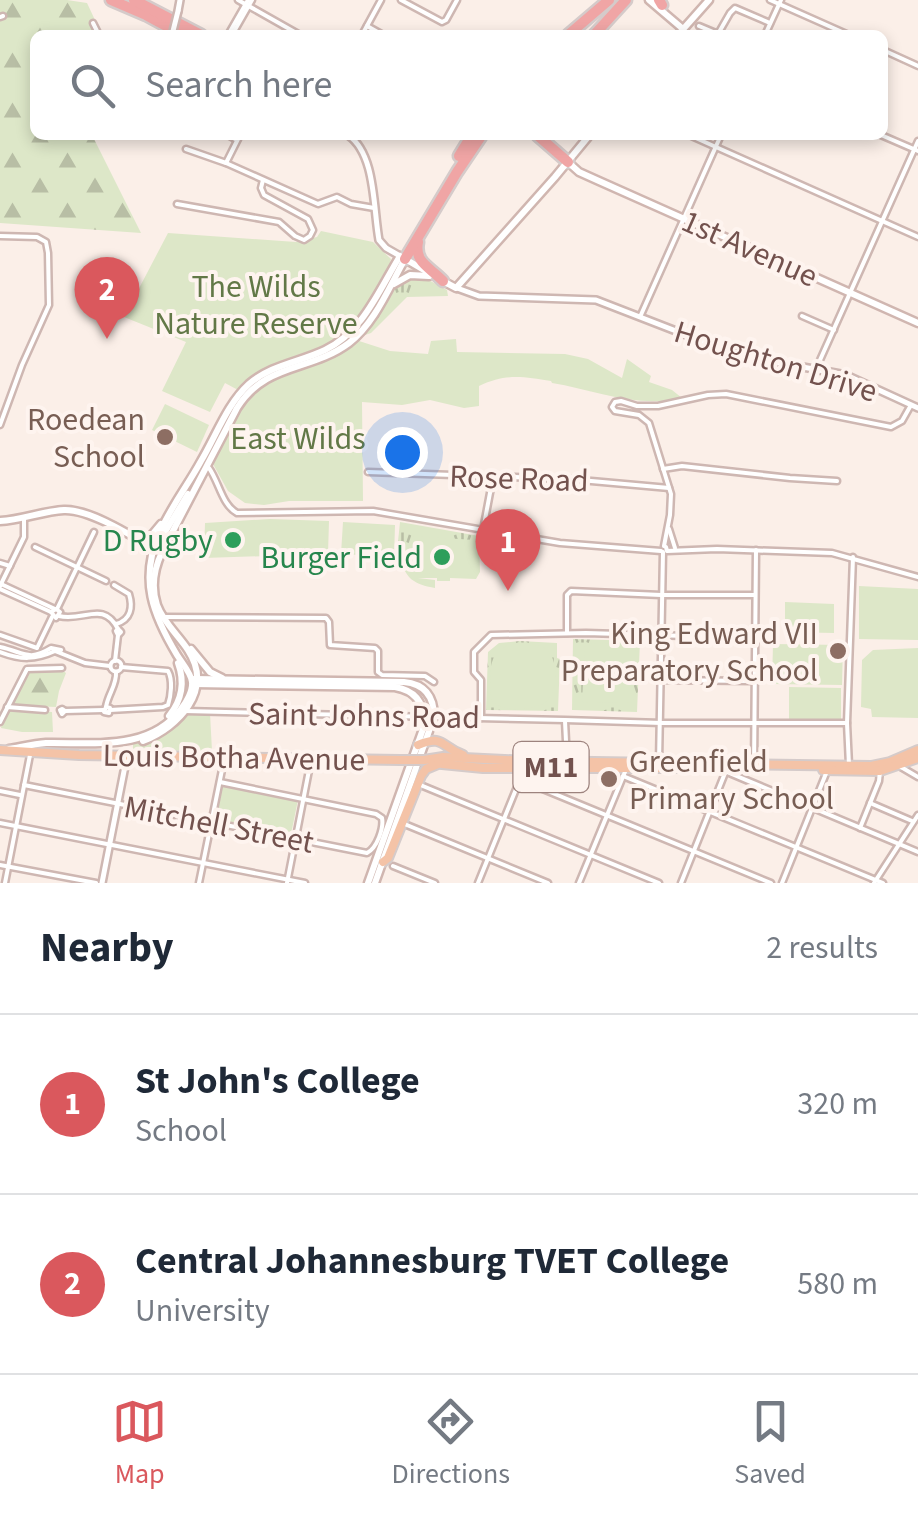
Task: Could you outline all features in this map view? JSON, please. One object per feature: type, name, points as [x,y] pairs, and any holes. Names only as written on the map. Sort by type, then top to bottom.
[{"type":"highway","points":[[112,0],[174,30]]},
{"type":"highway","points":[[134,0],[191,30]]},
{"type":"highway","points":[[574,30],[612,0]]},
{"type":"highway","points":[[586,30],[612,0]]},
{"type":"highway","points":[[599,30],[626,0]]},
{"type":"highway","points":[[398,255],[469,140]]},
{"type":"highway","points":[[398,255],[419,236],[479,140]]},
{"type":"highway","points":[[546,140],[568,160]]},
{"type":"highway","points":[[419,236],[418,258],[439,279]]},
{"type":"main road","points":[[683,30],[709,0]]},
{"type":"main road","points":[[657,1],[679,30]]},
{"type":"main road","points":[[657,1],[679,30]]},
{"type":"main road","points":[[456,288],[585,140]]},
{"type":"main road","name":"1st Avenue","points":[[568,160],[583,173],[918,323]]},
{"type":"main road","points":[[154,581],[158,559],[200,480],[232,404],[242,391],[268,372],[342,340],[362,319],[398,255]]},
{"type":"main road","points":[[128,535],[151,536],[204,464],[251,390],[268,377],[327,356],[350,342],[388,290],[398,255]]},
{"type":"main road","name":"Houghton Drive","points":[[398,255],[456,288]]},
{"type":"main road","points":[[388,290],[410,275],[439,279]]},
{"type":"main road","points":[[0,524],[78,515],[151,548],[160,544],[182,503],[200,480]]},
{"type":"main road","points":[[25,520],[73,510],[151,548]]},
{"type":"main road","points":[[34,753],[52,745],[132,744],[163,732],[183,710],[195,681],[192,656],[156,602],[151,548],[172,510]]},
{"type":"main road","points":[[151,548],[150,592],[160,626],[195,681]]},
{"type":"main road","points":[[160,626],[164,617]]},
{"type":"main road","points":[[170,625],[208,670],[233,679]]},
{"type":"main road","points":[[150,733],[172,713],[181,693],[180,668],[166,636]]},
{"type":"main road","points":[[195,681],[412,682],[425,689],[432,700],[434,717],[372,883]]},
{"type":"main road","points":[[195,681],[395,687],[408,690],[420,700],[424,716],[422,744],[383,862],[372,883]]},
{"type":"main road","points":[[1,752],[40,744],[117,743],[164,726],[183,710]]},
{"type":"main road","points":[[422,744],[438,740],[459,754],[495,759]]},
{"type":"main road","name":"Louis Botha Avenue","points":[[827,768],[884,764],[918,750]]},
{"type":"main road","name":"Louis Botha Avenue","points":[[1,752],[427,760],[442,764],[526,764],[625,771],[659,764],[727,770],[754,767]]},
{"type":"main road","name":"Louis Botha Avenue","points":[[427,760],[880,771],[918,758]]},
{"type":"main road","points":[[383,862],[426,769],[442,764]]},
{"type":"street","points":[[173,30],[180,0]]},
{"type":"street","points":[[238,0],[248,2],[292,30]]},
{"type":"street","points":[[365,30],[381,0]]},
{"type":"street","points":[[402,0],[442,22],[458,0]]},
{"type":"street","points":[[770,0],[839,30]]},
{"type":"street","points":[[233,30],[248,2]]},
{"type":"street","points":[[767,30],[780,2]]},
{"type":"street","points":[[720,30],[735,8],[770,24]]},
{"type":"street","points":[[93,23],[96,30]]},
{"type":"street","points":[[367,26],[374,30]]},
{"type":"street","points":[[699,26],[708,30]]},
{"type":"street","points":[[888,52],[918,66]]},
{"type":"street","points":[[888,138],[916,151]]},
{"type":"street","points":[[226,163],[238,140]]},
{"type":"street","points":[[354,140],[365,155],[379,240],[398,255]]},
{"type":"street","points":[[700,140],[918,237]]},
{"type":"street","points":[[640,317],[719,140]]},
{"type":"street","points":[[816,369],[918,141]]},
{"type":"street","points":[[186,149],[318,204],[334,197],[374,208]]},
{"type":"street","points":[[177,204],[280,222],[298,238],[310,236],[311,223],[264,195],[263,180]]},
{"type":"street","points":[[0,236],[40,238],[47,244],[48,252],[48,308],[0,425]]},
{"type":"street","name":"Houghton Drive","points":[[456,288],[477,296],[512,293],[596,300],[738,356],[846,375],[914,407]]},
{"type":"street","points":[[802,316],[834,330]]},
{"type":"street","points":[[659,764],[662,563],[671,499],[647,419],[615,411],[615,402],[658,406],[726,394],[891,427],[914,407]]},
{"type":"street","points":[[204,464],[218,482],[227,505],[237,513],[367,510],[575,545],[832,553],[918,577]]},
{"type":"street","points":[[663,470],[682,466],[837,480]]},
{"type":"street","name":"Rose Road","points":[[368,472],[581,480],[669,488]]},
{"type":"street","points":[[483,530],[493,477]]},
{"type":"street","points":[[25,520],[24,537],[0,586],[43,601],[55,613],[73,618],[100,613],[109,616],[118,629]]},
{"type":"street","points":[[668,527],[676,548]]},
{"type":"street","points":[[0,635],[36,649],[94,532]]},
{"type":"street","points":[[36,547],[106,581]]},
{"type":"street","points":[[664,550],[685,550]]},
{"type":"street","points":[[754,767],[756,550]]},
{"type":"street","points":[[848,765],[853,557]]},
{"type":"street","points":[[0,563],[10,566]]},
{"type":"street","points":[[112,664],[118,629],[128,618],[131,602],[130,594],[114,586]]},
{"type":"street","points":[[567,633],[568,592],[754,596]]},
{"type":"street","points":[[164,617],[324,618],[329,622],[330,646],[373,648],[378,651],[378,670],[382,675],[427,676],[434,682]]},
{"type":"street","points":[[481,718],[482,680],[474,672],[474,652],[495,634],[754,638]]},
{"type":"street","points":[[0,650],[32,656],[56,648],[85,662],[120,663],[116,682],[108,694],[107,709]]},
{"type":"street","points":[[65,711],[168,705],[168,671],[119,669],[112,664]]},
{"type":"street","points":[[0,722],[27,670],[62,668]]},
{"type":"street","points":[[660,680],[753,681]]},
{"type":"street","points":[[420,700],[425,689]]},
{"type":"street","points":[[0,699],[8,704],[46,710]]},
{"type":"street","name":"Saint Johns Road","points":[[183,710],[660,723],[848,723]]},
{"type":"street","points":[[565,720],[567,761]]},
{"type":"street","points":[[5,883],[34,753]]},
{"type":"street","points":[[0,863],[99,883],[127,756]]},
{"type":"street","points":[[199,883],[225,756]]},
{"type":"street","points":[[287,881],[311,758]]},
{"type":"street","points":[[478,883],[526,764]]},
{"type":"street","points":[[898,766],[918,777]]},
{"type":"street","points":[[782,883],[827,768]]},
{"type":"street","points":[[681,883],[727,770],[918,852]]},
{"type":"street","points":[[579,883],[625,771],[710,812],[883,883]]},
{"type":"street","points":[[860,828],[880,771]]},
{"type":"street","points":[[522,780],[771,883]]},
{"type":"street","points":[[220,782],[303,799]]},
{"type":"street","points":[[418,784],[660,883]]},
{"type":"street","name":"Mitchell Street","points":[[24,785],[368,853],[374,847],[383,822],[376,814],[303,799]]},
{"type":"street","points":[[0,791],[22,796]]},
{"type":"street","points":[[870,803],[913,822]]},
{"type":"street","points":[[875,882],[918,815]]},
{"type":"street","points":[[0,823],[305,883]]},
{"type":"street","points":[[402,823],[548,883]]},
{"type":"street","points":[[393,866],[435,883]]},
{"type":"green space","points":[[0,0],[87,3],[100,30],[30,30],[30,140],[94,140],[141,233],[0,223]]},
{"type":"green space","name":"The Wilds Nature Reserve","points":[[321,231],[373,242],[391,259],[347,330],[315,351],[257,373],[238,390],[225,383],[210,412],[162,391],[186,342],[124,317],[168,233],[296,242],[317,237]]},
{"type":"green space","points":[[410,277],[425,278],[447,290],[448,296],[407,297],[371,333],[359,337],[397,285]]},
{"type":"green space","name":"The Wilds Nature Reserve","points":[[456,339],[457,352],[565,354],[588,359],[622,378],[627,359],[651,376],[649,382],[682,398],[633,400],[515,377],[479,386],[479,406],[464,408],[430,400],[402,405],[362,402],[363,501],[264,505],[245,503],[228,491],[213,464],[241,408],[263,385],[324,360],[356,340],[390,351],[428,354],[431,341]]},
{"type":"green space","points":[[165,404],[209,425],[197,452],[152,430]]},
{"type":"green space","points":[[329,521],[328,554],[204,558],[205,523]]},
{"type":"green space","points":[[343,522],[395,525],[394,557],[341,554]]},
{"type":"green space","points":[[400,522],[479,536],[480,572],[476,579],[418,578],[435,580],[435,588],[411,579],[396,561]]},
{"type":"green space","points":[[322,523],[324,551],[269,554],[269,526]]},
{"type":"green space","name":"D Rugby","points":[[260,526],[259,553],[206,554],[207,527]]},
{"type":"green space","name":"Burger Field","points":[[411,536],[475,540],[475,575],[410,573]]},
{"type":"green space","points":[[859,586],[918,589],[918,640],[859,639]]},
{"type":"green space","points":[[785,602],[834,604],[834,633],[785,632]]},
{"type":"green space","points":[[573,639],[640,641],[637,712],[572,710]]},
{"type":"green space","points":[[499,643],[557,643],[558,711],[486,710],[488,652]]},
{"type":"green space","points":[[585,643],[636,645],[633,703],[582,702]]},
{"type":"green space","points":[[773,644],[843,645],[842,685],[772,684]]},
{"type":"green space","points":[[509,645],[539,646],[551,655],[554,688],[541,705],[507,708],[491,699],[493,660]]},
{"type":"green space","points":[[918,648],[918,718],[872,717],[871,709],[861,707],[862,660],[873,650]]},
{"type":"green space","points":[[32,669],[66,673],[56,707],[9,705]]},
{"type":"green space","points":[[789,687],[841,688],[841,720],[789,719]]},
{"type":"green space","points":[[9,709],[52,712],[53,732],[1,728]]},
{"type":"green space","points":[[210,713],[212,751],[133,750],[133,744],[171,729],[186,715]]},
{"type":"green space","points":[[222,785],[298,800],[291,834],[215,819]]},
{"type":"place","name":"Central Johannesburg TVET College","points":[[107,339]]},
{"type":"place","name":"Roedean School","points":[[165,437]]},
{"type":"place","name":"D Rugby","points":[[233,540]]},
{"type":"place","name":"Burger Field","points":[[442,557]]},
{"type":"place","name":"St John's College","points":[[508,591]]},
{"type":"place","name":"King Edward VII Preparatory School","points":[[838,651]]},
{"type":"place","name":"Greenfield Primary School","points":[[609,779]]},
{"type":"park label","name":"East Wilds","points":[[298,438]]}]
